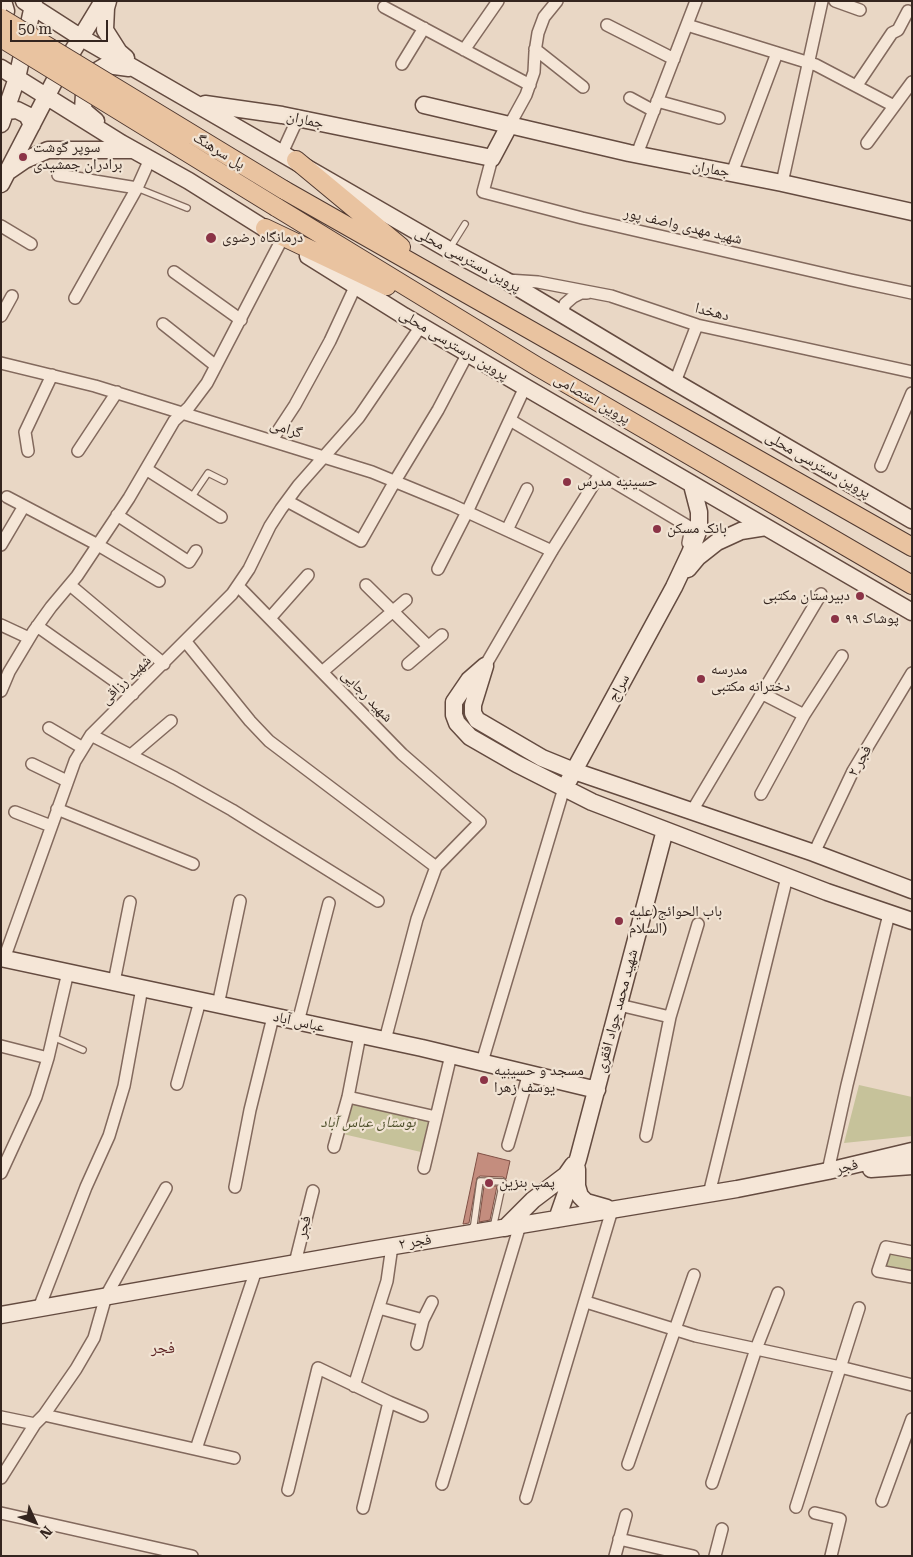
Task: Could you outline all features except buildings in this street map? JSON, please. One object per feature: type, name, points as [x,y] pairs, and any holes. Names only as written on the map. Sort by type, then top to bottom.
[{"type":"main road","name":"پل سرهنگ","points":[[1,18],[284,190],[440,279]]},
{"type":"main road","name":"پل سرهنگ","points":[[1,38],[276,207]]},
{"type":"main road","points":[[289,157],[440,279]]},
{"type":"main road","name":"پروین اعتصامی","points":[[276,207],[546,372],[912,585]]},
{"type":"main road","points":[[265,228],[466,323]]},
{"type":"main road","name":"پروین اعتصامی","points":[[440,279],[912,547]]},
{"type":"street","points":[[1,28],[6,11],[2,1]]},
{"type":"street","points":[[4,178],[55,80],[103,1]]},
{"type":"street","points":[[108,1],[105,30],[119,52],[154,78]]},
{"type":"street","points":[[464,50],[498,1]]},
{"type":"street","points":[[492,158],[526,95],[534,72],[538,33],[544,17],[557,1]]},
{"type":"street","points":[[637,154],[696,1]]},
{"type":"street","points":[[782,183],[822,1]]},
{"type":"street","points":[[834,1],[860,10]]},
{"type":"street","points":[[3,118],[17,78],[30,3]]},
{"type":"street","name":"پروین دسترسی محلی","points":[[30,3],[80,37],[449,250],[505,280],[675,382],[912,520]]},
{"type":"street","points":[[384,7],[530,85]]},
{"type":"street","points":[[857,86],[892,33],[898,30],[908,11]]},
{"type":"street","points":[[687,25],[816,65],[894,106]]},
{"type":"street","points":[[607,26],[674,59]]},
{"type":"street","points":[[402,64],[424,28]]},
{"type":"street","points":[[535,49],[583,87]]},
{"type":"street","points":[[732,173],[777,53]]},
{"type":"street","points":[[127,146],[83,110],[84,94],[88,83],[95,72],[107,65],[124,66],[154,78]]},
{"type":"street","name":"پروین درسترسی محلی","points":[[1,68],[127,146],[189,181],[421,326],[912,612]]},
{"type":"street","points":[[867,143],[912,82]]},
{"type":"street","points":[[630,98],[656,106],[719,118]]},
{"type":"street","name":"جماران","points":[[198,104],[298,118],[492,158]]},
{"type":"street","name":"جماران","points":[[424,106],[637,154],[782,183],[912,212]]},
{"type":"street","points":[[3,118],[17,110],[27,115],[32,125]]},
{"type":"street","points":[[289,157],[298,118]]},
{"type":"street","points":[[4,178],[25,160],[48,150],[127,146]]},
{"type":"street","name":"شهید مهدی واصف پور","points":[[492,158],[483,192],[582,218],[912,293]]},
{"type":"street","points":[[75,298],[137,188],[150,159]]},
{"type":"street","points":[[58,175],[137,188]]},
{"type":"street","points":[[1,226],[31,244]]},
{"type":"street","points":[[1,691],[29,638],[98,545],[146,470],[174,421],[207,383],[282,239]]},
{"type":"street","points":[[174,272],[241,320]]},
{"type":"street","name":"دهخدا","points":[[505,280],[538,282],[611,296],[697,325],[912,372]]},
{"type":"street","points":[[272,440],[295,405],[330,341],[356,285]]},
{"type":"street","points":[[562,314],[566,304],[573,297],[582,293],[592,292]]},
{"type":"street","points":[[1,316],[12,296]]},
{"type":"street","points":[[163,324],[216,366]]},
{"type":"street","points":[[675,382],[697,325]]},
{"type":"street","name":"شهید رزاقی","points":[[3,958],[67,781],[75,761],[91,735],[232,594],[249,569],[270,526],[286,501],[359,417],[421,326]]},
{"type":"street","points":[[286,501],[361,541],[394,481],[438,410],[468,354]]},
{"type":"street","name":"گرامی","points":[[1,363],[117,392],[372,472],[467,512],[552,551]]},
{"type":"street","points":[[28,451],[25,432],[52,375]]},
{"type":"street","points":[[438,569],[467,512],[525,387]]},
{"type":"street","points":[[78,451],[117,392]]},
{"type":"street","points":[[881,466],[912,393]]},
{"type":"street","points":[[510,420],[691,528],[685,549],[685,565]]},
{"type":"street","points":[[146,470],[221,518]]},
{"type":"street","points":[[600,474],[552,551],[485,666],[473,705],[473,713],[477,720],[542,758],[574,771],[814,853],[912,890]]},
{"type":"street","name":"سراج","points":[[564,788],[685,565],[699,529],[699,512],[692,485]]},
{"type":"street","points":[[507,530],[527,489]]},
{"type":"street","points":[[7,497],[98,545],[159,581]]},
{"type":"street","points":[[1,545],[24,506]]},
{"type":"street","points":[[117,515],[189,562],[196,551]]},
{"type":"street","name":"سراج","points":[[674,587],[698,557],[717,542],[741,531],[766,528]]},
{"type":"street","points":[[270,618],[308,575]]},
{"type":"street","points":[[70,585],[164,664]]},
{"type":"street","points":[[366,585],[428,646]]},
{"type":"street","name":"شهید رجایی","points":[[238,586],[402,754],[480,822],[436,867]]},
{"type":"street","points":[[692,811],[821,594]]},
{"type":"street","points":[[322,672],[406,600]]},
{"type":"street","points":[[1,625],[29,638]]},
{"type":"street","points":[[37,626],[133,694]]},
{"type":"street","points":[[408,664],[442,635]]},
{"type":"street","points":[[186,642],[250,721],[269,741],[436,867],[418,919],[385,1040]]},
{"type":"street","points":[[761,794],[804,715],[842,656]]},
{"type":"street","points":[[485,666],[469,680],[454,702],[454,715],[457,723],[470,737],[592,802],[787,877],[912,921]]},
{"type":"street","name":"فجر ۲","points":[[814,853],[853,771],[912,673]]},
{"type":"street","points":[[761,693],[804,715]]},
{"type":"street","points":[[131,755],[170,720]]},
{"type":"street","points":[[49,728],[83,748]]},
{"type":"street","points":[[91,735],[232,810],[378,901]]},
{"type":"street","points":[[32,764],[67,781]]},
{"type":"street","points":[[482,1062],[564,788]]},
{"type":"street","points":[[57,809],[193,864]]},
{"type":"street","points":[[15,812],[51,826]]},
{"type":"street","name":"شهید محمد جواد افقری","points":[[557,1219],[578,1159],[665,830]]},
{"type":"street","points":[[708,1194],[787,877]]},
{"type":"street","points":[[218,1005],[240,901]]},
{"type":"street","points":[[114,982],[130,902]]},
{"type":"street","points":[[298,1022],[329,903]]},
{"type":"street","points":[[828,1171],[889,914]]},
{"type":"street","points":[[646,1136],[670,1017],[698,924]]},
{"type":"street","name":"عباس آباد","points":[[3,958],[451,1054],[597,1090]]},
{"type":"street","points":[[1,1172],[36,1097],[48,1058],[68,972]]},
{"type":"street","points":[[39,1308],[86,1187],[109,1136],[124,1086],[142,988]]},
{"type":"street","points":[[177,1084],[200,1001]]},
{"type":"street","points":[[619,1005],[670,1017]]},
{"type":"street","points":[[235,1187],[250,1110],[273,1017]]},
{"type":"street","points":[[334,1147],[348,1098],[360,1035]]},
{"type":"street","points":[[1,1046],[48,1058]]},
{"type":"street","points":[[424,1168],[451,1054]]},
{"type":"street","points":[[508,1145],[529,1073]]},
{"type":"street","points":[[348,1098],[436,1117]]},
{"type":"street","name":"فجر","points":[[828,1171],[912,1151]]},
{"type":"street","points":[[526,1498],[612,1210],[586,1202],[580,1196],[577,1186],[578,1159]]},
{"type":"street","points":[[442,1484],[506,1227],[533,1200],[566,1175],[578,1159]]},
{"type":"street","name":"فجر","points":[[828,1171],[912,1166]]},
{"type":"street","name":"فجر ۲","points":[[1,1314],[392,1246],[708,1194],[828,1171]]},
{"type":"street","points":[[1,1478],[35,1424],[44,1415],[76,1370],[94,1338],[106,1296],[166,1188]]},
{"type":"street","name":"فجر","points":[[295,1263],[313,1191]]},
{"type":"street","points":[[354,1386],[387,1281],[392,1246]]},
{"type":"street","points":[[912,1252],[886,1247],[878,1271],[912,1277]]},
{"type":"street","points":[[196,1449],[256,1270]]},
{"type":"street","points":[[628,1464],[694,1275]]},
{"type":"street","points":[[712,1483],[756,1349],[778,1293]]},
{"type":"street","points":[[417,1344],[423,1320],[432,1302]]},
{"type":"street","points":[[586,1302],[696,1336],[840,1367],[912,1385]]},
{"type":"street","points":[[379,1308],[423,1320]]},
{"type":"street","points":[[796,1507],[859,1308]]},
{"type":"street","points":[[288,1490],[318,1368],[422,1416]]},
{"type":"street","points":[[363,1508],[389,1402]]},
{"type":"street","points":[[44,1415],[234,1458]]},
{"type":"street","points":[[1,1417],[35,1424]]},
{"type":"street","points":[[882,1501],[912,1419]]},
{"type":"street","points":[[1,1513],[192,1556]]},
{"type":"street","points":[[815,1513],[840,1519],[830,1556]]},
{"type":"street","points":[[615,1556],[626,1515]]},
{"type":"street","points":[[715,1556],[722,1529]]},
{"type":"street","points":[[620,1539],[693,1556]]},
{"type":"lane","points":[[137,188],[186,208]]},
{"type":"lane","points":[[449,250],[465,224]]},
{"type":"lane","points":[[191,498],[208,473],[224,481]]},
{"type":"lane","points":[[53,1037],[83,1050]]},
{"type":"lane","points":[[469,1233],[474,1224],[480,1181],[503,1182],[506,1227]]},
{"type":"green space","points":[[859,1085],[912,1097],[912,1136],[844,1143]]},
{"type":"green space","name":"بوستان عباس آباد","points":[[352,1102],[428,1122],[421,1152],[343,1134]]},
{"type":"green space","points":[[889,1252],[912,1256],[912,1274],[884,1269]]},
{"type":"place","name":"سوپر گوشت برادران جمشیدی","points":[[23,157]]},
{"type":"place","name":"درمانگاه رضوی","points":[[211,238]]},
{"type":"place","name":"حسینیه مدرس","points":[[567,482]]},
{"type":"place","name":"بانک مسکن","points":[[657,529]]},
{"type":"place","name":"دبیرستان مکتبی","points":[[860,596]]},
{"type":"place","name":"پوشاک ۹۹","points":[[835,619]]},
{"type":"place","name":"مدرسه دخترانه مکتبی","points":[[701,679]]},
{"type":"place","name":"باب الحوائج(علیه السلام)","points":[[619,921]]},
{"type":"place","name":"مسجد و حسینیه یوسف زهرا","points":[[484,1080]]},
{"type":"place","name":"پمپ بنزین","points":[[489,1183]]},
{"type":"district","name":"فجر","points":[[163,1348]]}]
